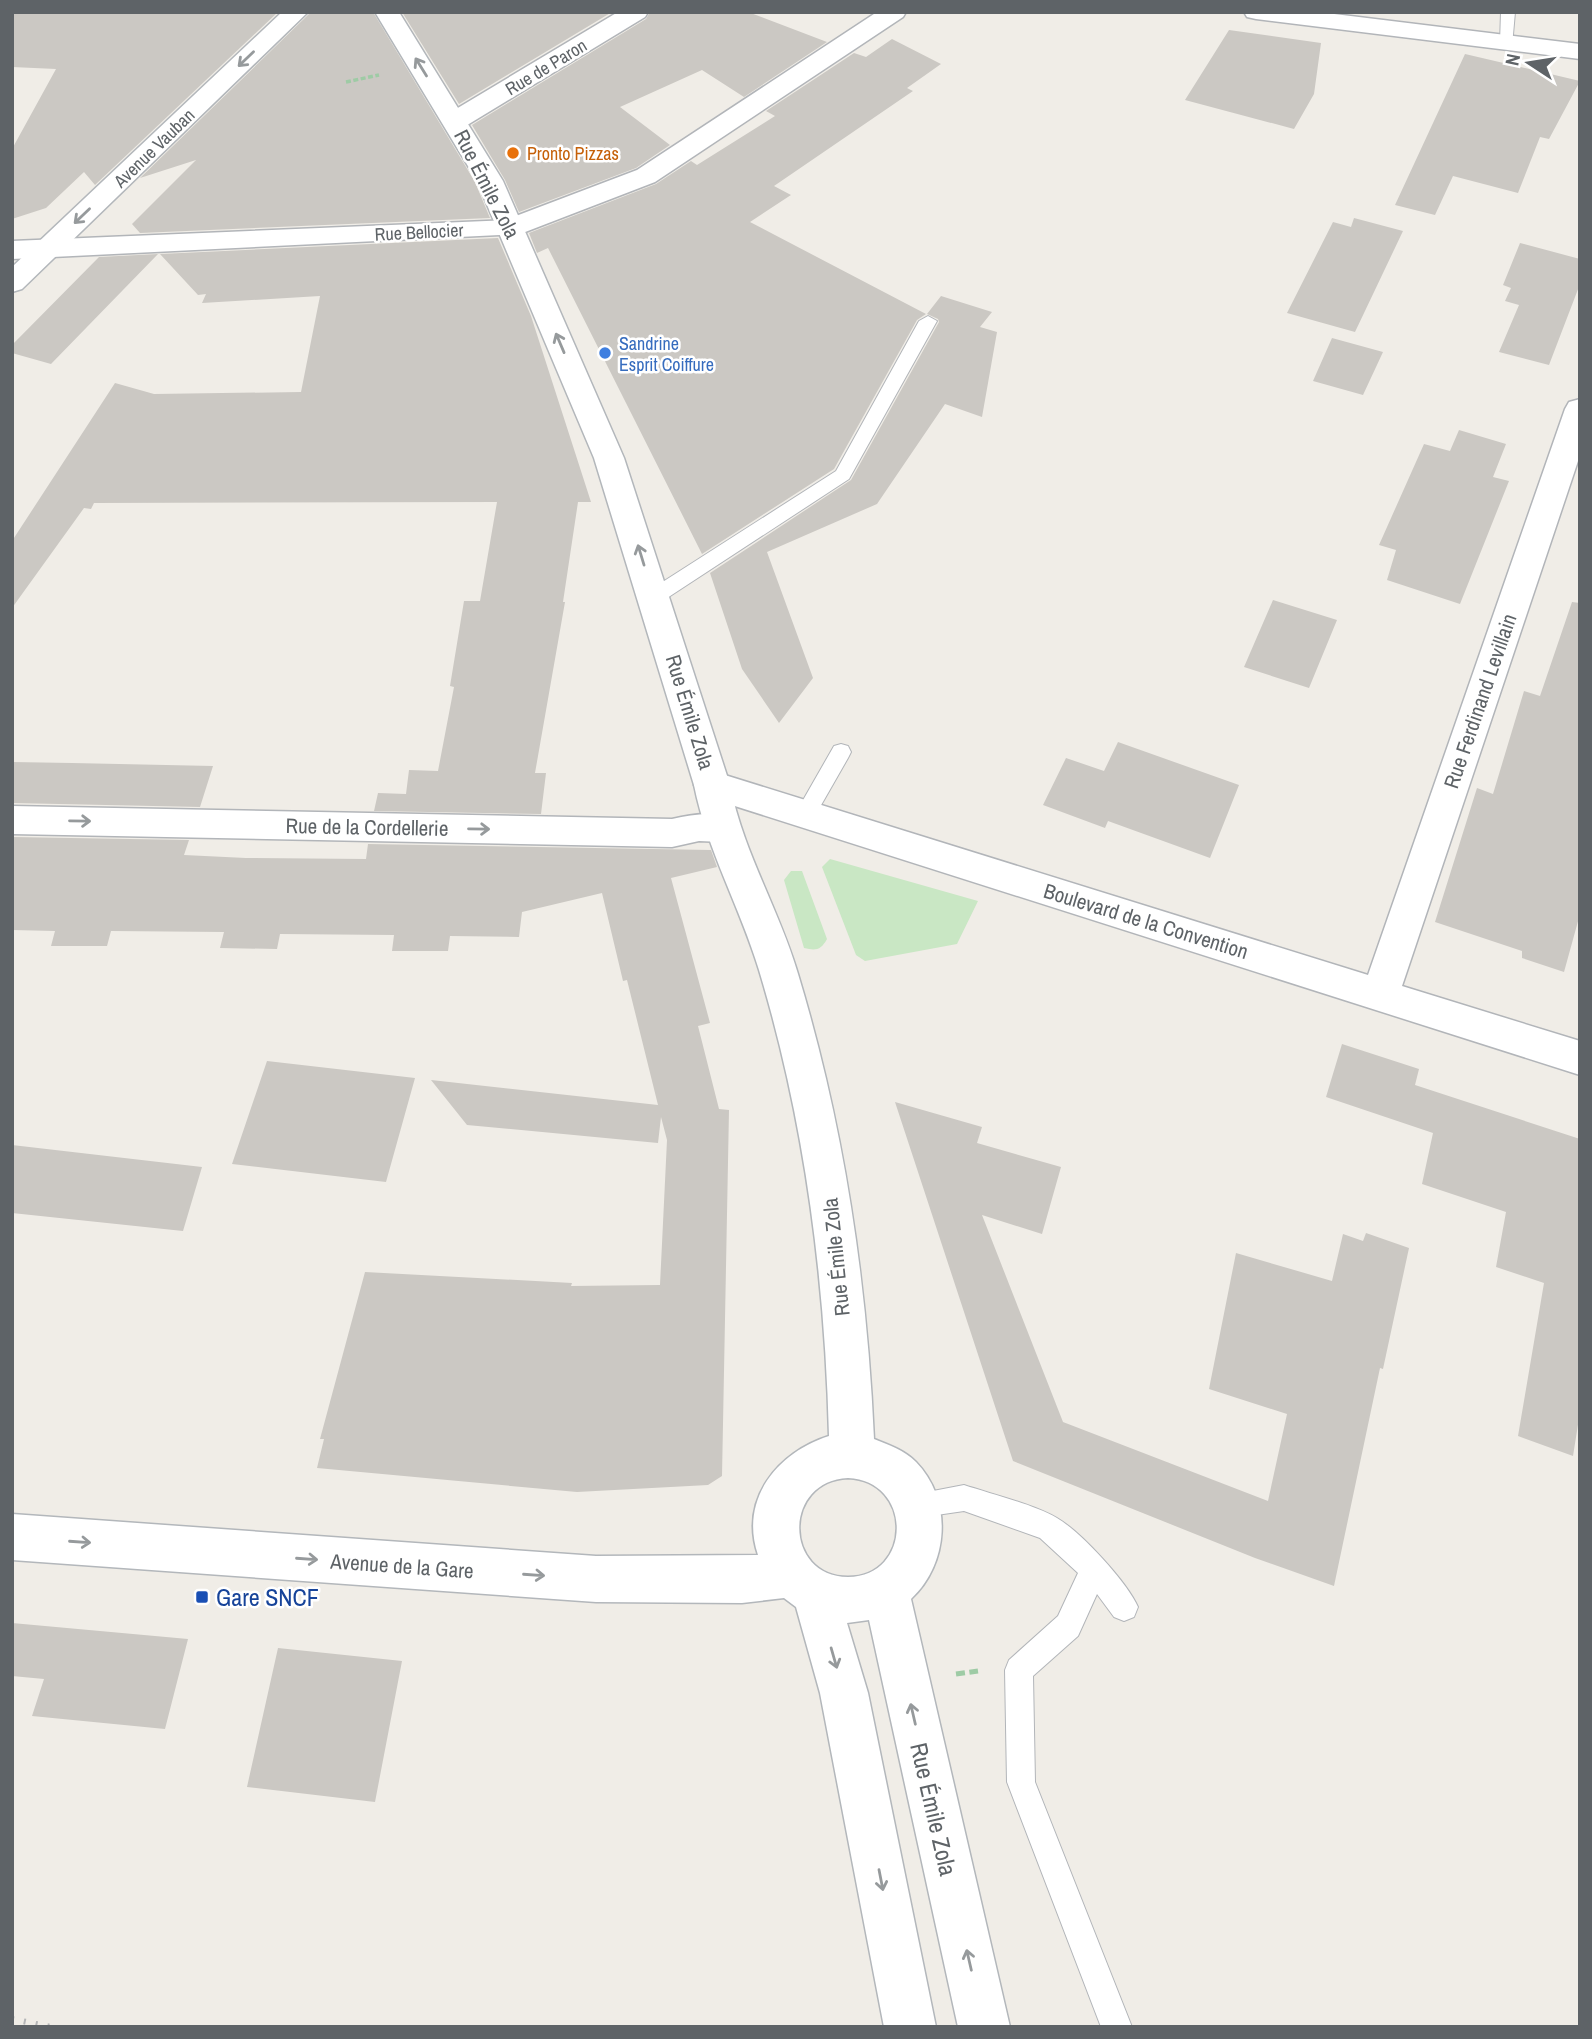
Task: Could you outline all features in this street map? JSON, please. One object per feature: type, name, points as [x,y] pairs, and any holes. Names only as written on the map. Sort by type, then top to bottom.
[{"type":"street","name":"Avenue Vauban","points":[[12,283],[296,12]]},
{"type":"street","name":"Rue Émile Zola","points":[[387,12],[490,181],[618,479],[712,785],[722,828],[778,968],[807,1080],[828,1184],[838,1258],[851,1406],[852,1455]]},
{"type":"street","name":"Rue de Paron","points":[[455,121],[636,12]]},
{"type":"street","name":"Rue Bellocier","points":[[12,250],[510,228],[646,176],[894,12]]},
{"type":"street","points":[[1256,12],[1580,52]]},
{"type":"street","name":"Rue Ferdinand Levillain","points":[[1381,993],[1580,409]]},
{"type":"street","name":"Boulevard de la Convention","points":[[712,785],[1381,993],[1580,1058]]},
{"type":"street","name":"Rue de la Cordellerie","points":[[12,820],[671,833],[699,827],[722,828]]},
{"type":"street","points":[[804,1583],[839,1600],[863,1599],[886,1590],[912,1562],[918,1544],[920,1524],[916,1505],[898,1476],[868,1458],[852,1455],[829,1457],[807,1466],[791,1483],[780,1504],[776,1528],[780,1552],[804,1583],[844,1693],[910,2027]]},
{"type":"street","name":"Avenue de la Gare","points":[[12,1537],[596,1579],[804,1583]]},
{"type":"street","name":"Rue Émile Zola","points":[[886,1590],[984,2027]]},
{"type":"lane","points":[[1507,43],[1508,12]]},
{"type":"lane","points":[[654,597],[843,475],[928,321]]},
{"type":"lane","points":[[805,815],[841,752]]},
{"type":"lane","points":[[916,1505],[964,1498],[996,1507],[1049,1528],[1094,1569],[1124,1607]]},
{"type":"lane","points":[[1094,1569],[1069,1626],[1019,1670],[1021,1782],[1116,2027]]},
{"type":"green space","points":[[830,859],[978,901],[957,944],[865,961],[856,955],[822,867]]},
{"type":"green space","points":[[791,871],[802,871],[827,939],[818,949],[804,948],[784,880]]},
{"type":"building","points":[[12,12],[278,12],[95,185],[84,172],[46,208],[12,219],[12,149],[56,69],[12,67]]},
{"type":"building","points":[[311,12],[373,12],[475,182],[490,218],[140,233],[132,224],[196,160],[140,178]]},
{"type":"building","points":[[402,12],[612,12],[459,104]]},
{"type":"building","points":[[650,12],[748,12],[827,42],[744,97],[702,70],[620,107],[670,145],[636,168],[519,212],[505,180],[472,125],[646,19]]},
{"type":"building","points":[[1229,30],[1321,43],[1314,94],[1294,129],[1185,100]]},
{"type":"building","points":[[892,39],[941,64],[907,88],[913,91],[774,186],[791,195],[750,222],[926,314],[917,320],[834,469],[702,554],[548,248],[537,253],[529,233],[656,184],[691,161],[697,165],[775,116],[766,111],[854,53],[866,57]]},
{"type":"building","points":[[1465,54],[1580,81],[1549,139],[1540,137],[1518,193],[1453,176],[1435,215],[1395,205]]},
{"type":"building","points":[[1354,218],[1403,231],[1355,332],[1287,313],[1333,222],[1351,227]]},
{"type":"building","points":[[498,238],[531,316],[591,502],[578,502],[565,602],[535,773],[546,773],[541,814],[374,811],[378,793],[406,794],[409,770],[438,771],[454,687],[450,686],[464,601],[480,601],[497,502],[94,503],[91,509],[84,508],[12,608],[12,541],[115,383],[154,394],[301,392],[320,296],[202,303],[206,294],[198,295],[160,254]]},
{"type":"building","points":[[1520,243],[1580,259],[1580,284],[1549,365],[1499,352],[1519,305],[1505,301],[1511,288],[1503,285]]},
{"type":"building","points":[[158,254],[51,364],[12,353],[12,345],[99,257]]},
{"type":"building","points":[[941,296],[992,312],[980,327],[997,332],[982,417],[945,404],[877,504],[767,552],[813,678],[779,723],[742,669],[710,573],[851,480],[939,322],[927,314]]},
{"type":"building","points":[[1332,338],[1383,352],[1363,395],[1313,381]]},
{"type":"building","points":[[1459,430],[1506,444],[1493,477],[1509,481],[1460,604],[1387,580],[1396,550],[1379,545],[1424,444],[1450,451]]},
{"type":"building","points":[[1273,600],[1337,620],[1309,688],[1244,667]]},
{"type":"building","points":[[1572,602],[1580,603],[1580,914],[1564,972],[1522,958],[1522,951],[1435,922],[1477,788],[1493,794],[1524,691],[1540,696]]},
{"type":"building","points":[[1118,742],[1239,785],[1210,858],[1108,821],[1105,828],[1043,805],[1066,758],[1104,771]]},
{"type":"building","points":[[12,762],[213,766],[200,807],[12,803]]},
{"type":"building","points":[[12,837],[189,840],[184,855],[246,858],[366,859],[368,844],[711,850],[717,867],[671,878],[710,1023],[698,1026],[719,1109],[729,1110],[722,1476],[708,1485],[577,1492],[317,1468],[324,1439],[320,1439],[365,1272],[572,1283],[571,1286],[660,1285],[667,1140],[661,1117],[658,1143],[467,1125],[431,1080],[658,1105],[627,980],[623,981],[602,893],[522,912],[519,937],[450,936],[448,951],[392,951],[394,935],[280,934],[277,949],[220,948],[224,932],[111,931],[107,946],[51,946],[55,931],[12,930]]},
{"type":"building","points":[[1342,1044],[1419,1069],[1415,1085],[1580,1139],[1580,1412],[1573,1456],[1518,1436],[1544,1283],[1496,1267],[1506,1212],[1422,1184],[1433,1133],[1326,1097]]},
{"type":"building","points":[[267,1061],[415,1078],[386,1182],[232,1164]]},
{"type":"building","points":[[895,1102],[982,1127],[977,1143],[1061,1167],[1042,1234],[982,1215],[1063,1422],[1268,1501],[1287,1414],[1209,1389],[1236,1253],[1332,1281],[1343,1234],[1363,1241],[1366,1233],[1409,1248],[1383,1369],[1380,1368],[1334,1586],[1255,1558],[1013,1461]]},
{"type":"building","points":[[12,1145],[202,1167],[183,1231],[12,1213]]},
{"type":"building","points":[[12,1623],[188,1639],[165,1729],[32,1716],[44,1679],[12,1676]]},
{"type":"building","points":[[278,1648],[402,1661],[375,1802],[247,1787]]},
{"type":"railway","points":[[12,2019],[51,2027]]},
{"type":"place","name":"Pronto Pizzas","points":[[513,153]]},
{"type":"place","name":"Sandrine Esprit Coiffure","points":[[605,353]]},
{"type":"place","name":"Gare SNCF","points":[[202,1597]]}]
